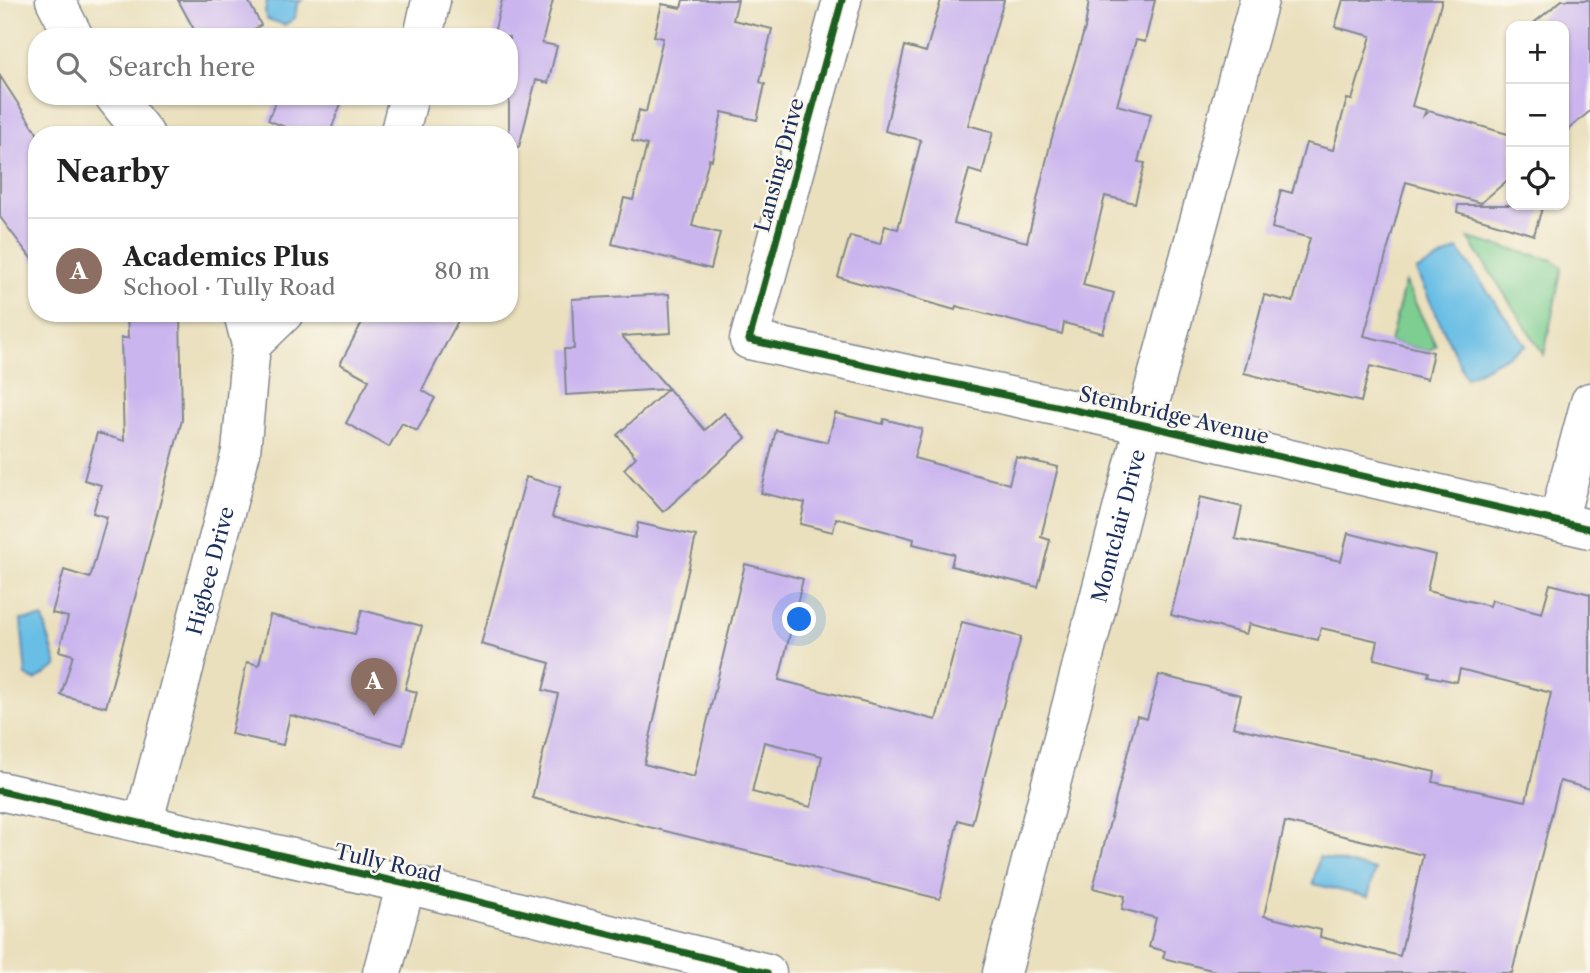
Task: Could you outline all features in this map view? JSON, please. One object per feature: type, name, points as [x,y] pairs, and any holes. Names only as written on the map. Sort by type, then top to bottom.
[{"type":"street","points":[[55,0],[69,28]]},
{"type":"street","points":[[425,28],[430,0]]},
{"type":"street","name":"Lansing Drive","points":[[749,340],[842,0]]},
{"type":"street","name":"Montclair Drive","points":[[1003,973],[1143,425],[1259,0]]},
{"type":"street","points":[[121,105],[138,126]]},
{"type":"street","points":[[401,126],[407,105]]},
{"type":"street","points":[[247,329],[263,322]]},
{"type":"street","name":"Higbee Drive","points":[[143,824],[241,452],[247,329]]},
{"type":"street","name":"Stembridge Avenue","points":[[749,340],[1143,425],[1574,525]]},
{"type":"street","points":[[1574,525],[1590,402]]},
{"type":"street","name":"Tully Road","points":[[0,792],[406,884],[767,973]]},
{"type":"street","points":[[382,973],[406,884]]},
{"type":"green space","points":[[1468,238],[1553,260],[1562,267],[1544,355]]},
{"type":"green space","points":[[1405,282],[1436,346],[1428,351],[1390,342]]},
{"type":"water","points":[[267,0],[302,0],[297,4],[295,18],[285,25],[267,19]]},
{"type":"water","points":[[1458,249],[1526,346],[1466,378],[1416,271]]},
{"type":"water","points":[[43,618],[57,666],[35,680],[26,676],[21,620]]},
{"type":"water","points":[[1319,857],[1375,870],[1368,897],[1313,884]]},
{"type":"building","points":[[178,0],[248,0],[261,25],[256,28],[193,28]]},
{"type":"building","points":[[502,0],[553,0],[542,43],[557,46],[548,83],[536,80],[519,147],[518,126],[509,126],[509,105],[518,105],[518,28],[495,28]]},
{"type":"building","points":[[683,0],[738,0],[733,20],[772,29],[760,82],[765,84],[757,120],[722,112],[712,160],[709,159],[692,226],[720,233],[711,269],[612,244],[624,198],[633,200],[647,145],[632,141],[639,110],[646,112],[663,38],[654,36],[662,4],[681,8]]},
{"type":"building","points":[[941,0],[1004,0],[968,125],[993,132],[982,174],[969,170],[954,223],[1027,242],[1051,141],[1085,28],[1089,0],[1155,0],[1145,42],[1136,40],[1117,105],[1151,114],[1138,162],[1145,163],[1135,203],[1105,196],[1083,285],[1114,293],[1103,333],[1064,323],[1062,334],[956,306],[955,310],[838,277],[850,236],[880,244],[885,226],[898,229],[921,140],[885,131],[905,46],[926,52]]},
{"type":"building","points":[[1343,0],[1442,0],[1412,106],[1426,110],[1424,115],[1429,111],[1506,134],[1506,181],[1481,203],[1406,182],[1364,336],[1433,352],[1427,380],[1370,366],[1361,402],[1244,373],[1264,295],[1293,302],[1310,238],[1272,228],[1281,190],[1292,193],[1306,143],[1333,150],[1347,99],[1352,100],[1371,36],[1335,27]]},
{"type":"building","points":[[1562,0],[1590,0],[1590,111],[1569,129],[1569,21],[1536,21]]},
{"type":"building","points":[[0,76],[32,126],[28,126],[28,254],[0,217]]},
{"type":"building","points":[[274,105],[341,105],[332,126],[283,126],[268,120]]},
{"type":"building","points":[[1458,205],[1506,205],[1506,210],[1542,210],[1534,235],[1457,212]]},
{"type":"building","points":[[669,294],[671,333],[622,336],[705,430],[724,413],[746,438],[663,512],[624,469],[636,457],[617,435],[668,389],[566,395],[564,349],[574,349],[572,299]]},
{"type":"building","points":[[127,322],[180,322],[182,420],[106,707],[61,695],[73,655],[59,651],[68,617],[52,613],[64,570],[90,578],[107,517],[93,513],[101,485],[84,480],[97,433],[124,441],[121,338],[128,338]]},
{"type":"building","points":[[362,322],[457,322],[422,390],[435,398],[417,431],[402,423],[389,447],[346,423],[369,380],[340,364]]},
{"type":"building","points":[[835,413],[883,424],[884,419],[922,429],[914,458],[1009,484],[1016,457],[1058,467],[1041,537],[1050,540],[1038,587],[951,566],[954,554],[913,544],[914,539],[836,518],[833,532],[800,524],[805,503],[761,493],[776,430],[828,442]]},
{"type":"building","points":[[526,477],[560,487],[552,517],[635,538],[638,523],[696,536],[644,764],[694,777],[745,564],[803,579],[779,680],[936,720],[962,622],[1021,637],[972,824],[958,820],[940,899],[532,798],[558,694],[543,690],[550,663],[481,644]],"holes":[[[764,742],[822,756],[811,807],[752,792]]]},
{"type":"building","points":[[1200,497],[1242,507],[1235,539],[1341,561],[1348,533],[1435,555],[1427,591],[1490,606],[1492,600],[1542,613],[1550,584],[1590,594],[1590,789],[1560,781],[1512,973],[1224,973],[1163,958],[1165,951],[1149,947],[1156,918],[1122,909],[1125,896],[1093,888],[1137,716],[1147,719],[1159,675],[1241,695],[1233,727],[1435,772],[1433,782],[1526,801],[1551,693],[1460,669],[1457,682],[1428,676],[1429,672],[1374,659],[1378,641],[1321,628],[1318,640],[1249,624],[1246,634],[1171,615]],"holes":[[[1285,822],[1423,855],[1400,956],[1320,937],[1321,930],[1264,916]]]},
{"type":"building","points":[[362,610],[422,626],[405,689],[417,692],[403,745],[290,715],[283,745],[231,734],[247,662],[259,665],[270,615],[355,634]]},
{"type":"cycle path","points":[[842,0],[749,340],[1144,425],[1590,529]]},
{"type":"cycle path","points":[[0,791],[406,884],[767,973]]},
{"type":"place","name":"Academics Plus","points":[[374,716]]}]
